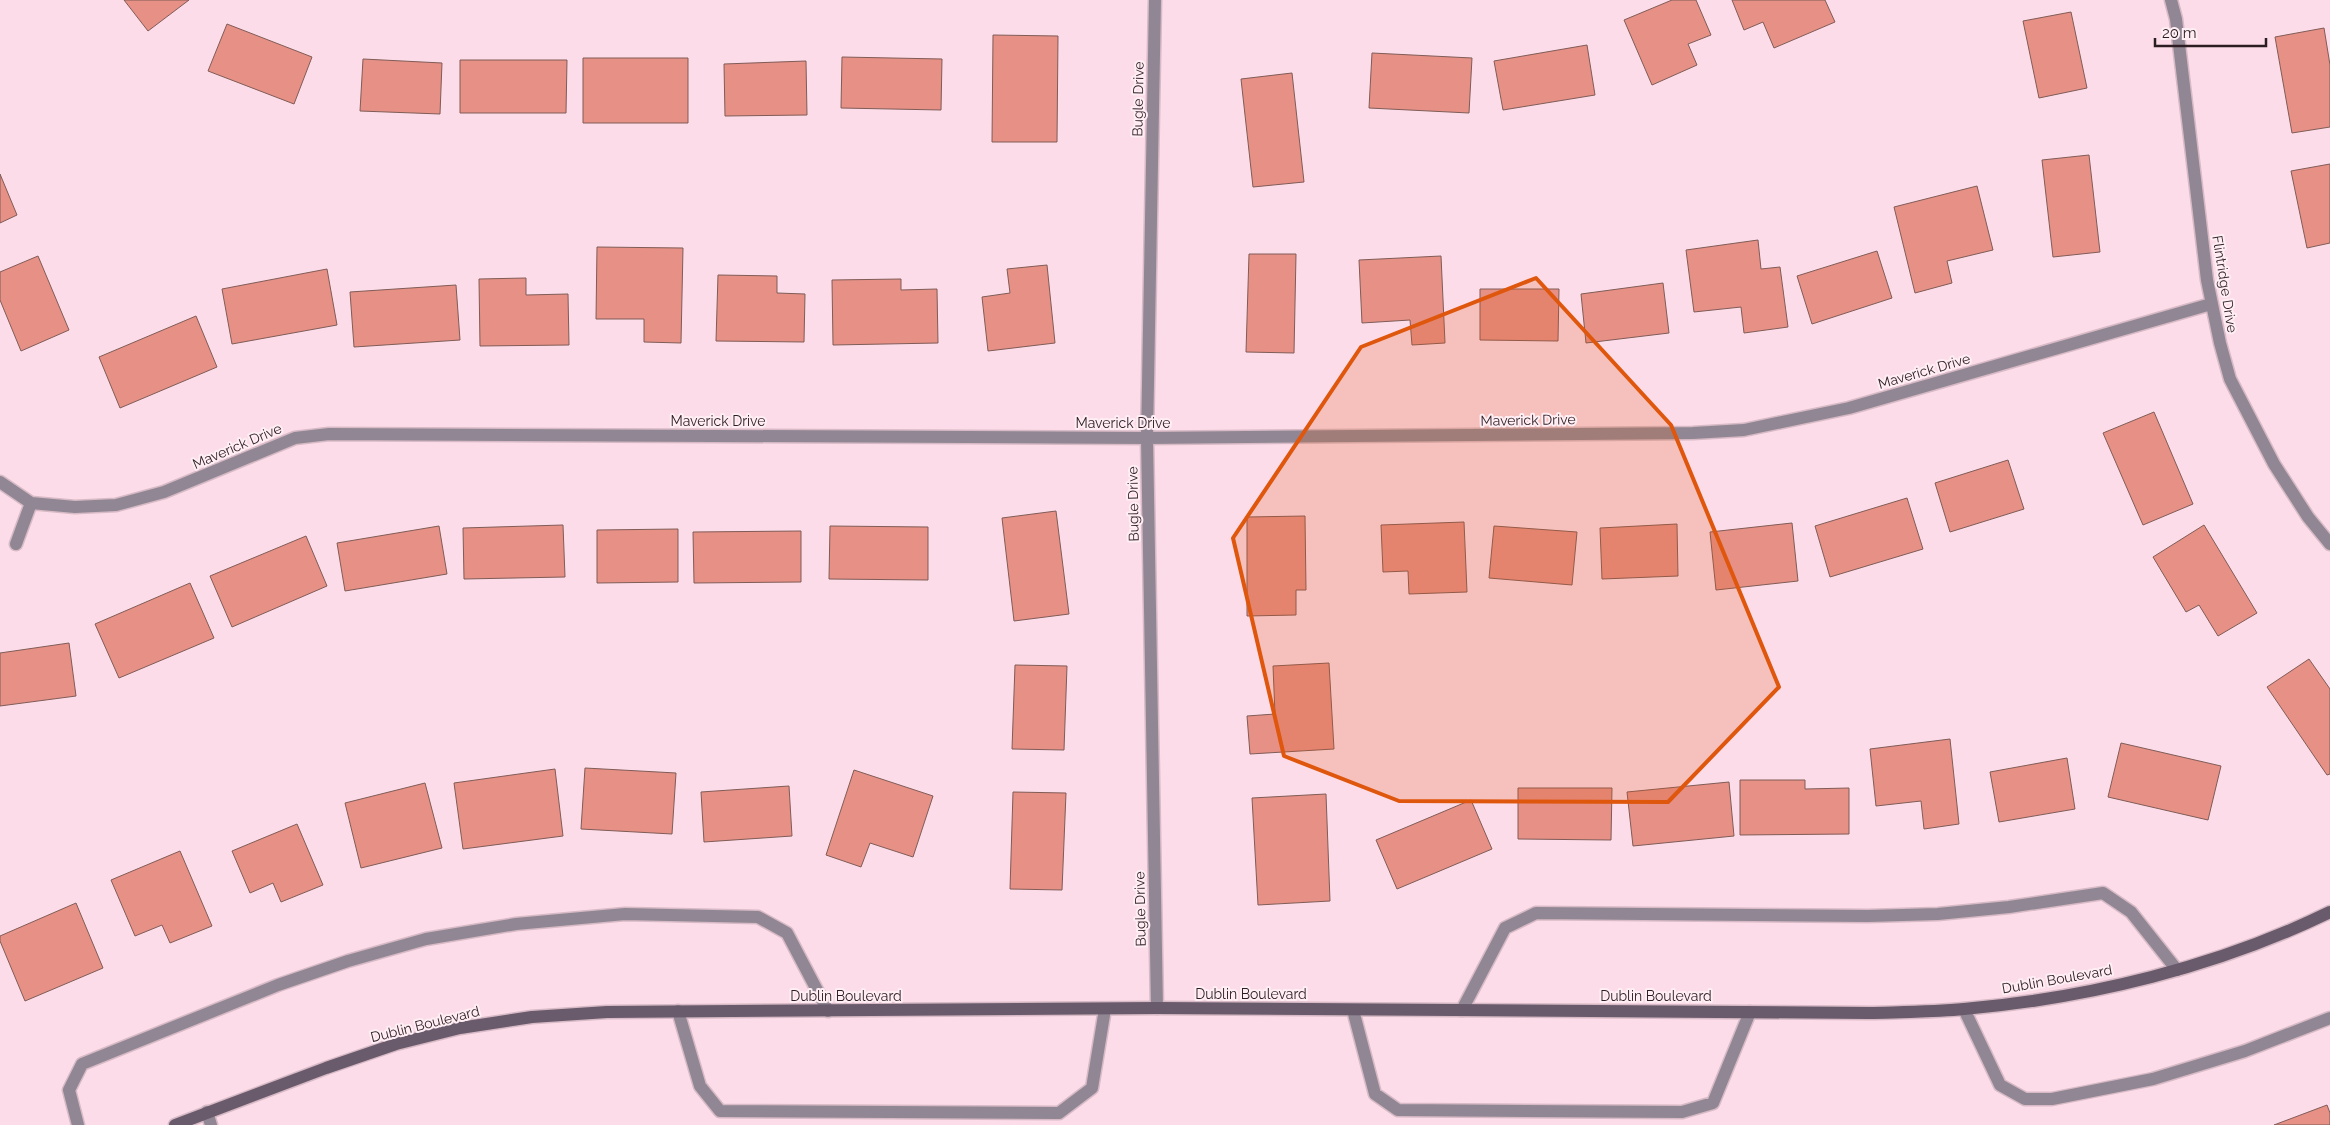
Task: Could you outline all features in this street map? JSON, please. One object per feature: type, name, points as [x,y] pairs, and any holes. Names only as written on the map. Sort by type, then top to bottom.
[{"type":"main road","name":"Dublin Boulevard","points":[[175,1125],[387,1047],[460,1028],[532,1017],[607,1012],[1157,1008],[1869,1013],[1964,1009],[2054,997],[2108,987],[2177,970],[2243,948],[2330,912]]},
{"type":"street","name":"Bugle Drive","points":[[1155,0],[1147,438],[1157,1008]]},
{"type":"street","name":"Flintridge Drive","points":[[2171,0],[2176,19],[2211,304],[2230,379],[2274,464],[2308,517],[2330,544]]},
{"type":"street","name":"Maverick Drive","points":[[0,482],[32,503],[75,507],[116,505],[173,489],[294,438],[329,434],[1147,438],[1694,433],[1744,430],[1849,408],[2211,304]]},
{"type":"street","points":[[16,544],[32,503]]},
{"type":"street","points":[[1462,1010],[1505,928],[1536,913],[1868,916],[1938,914],[2009,907],[2103,893],[2131,912],[2177,970]]},
{"type":"street","points":[[78,1125],[69,1090],[82,1064],[278,985],[348,960],[426,939],[516,924],[625,914],[758,917],[787,933],[828,1011]]},
{"type":"street","points":[[678,1011],[700,1086],[720,1111],[1059,1113],[1092,1088],[1105,1009]]},
{"type":"street","points":[[1964,1009],[2000,1085],[2025,1099],[2052,1099],[2153,1080],[2244,1051],[2330,1018]]},
{"type":"street","points":[[1353,1010],[1375,1094],[1398,1110],[1682,1112],[1713,1103],[1750,1012]]},
{"type":"street","points":[[206,1112],[211,1125]]},
{"type":"highlighted area","points":[[1536,278],[1671,425],[1779,687],[1668,802],[1399,801],[1284,756],[1233,538],[1361,347]]},
{"type":"building","points":[[124,0],[189,0],[148,31]]},
{"type":"building","points":[[1672,0],[1696,0],[1711,35],[1688,44],[1697,65],[1652,85],[1624,20]]},
{"type":"building","points":[[1732,0],[1825,0],[1835,22],[1774,48],[1763,22],[1744,30]]},
{"type":"building","points":[[2071,12],[2087,88],[2039,98],[2023,21]]},
{"type":"building","points":[[227,24],[312,57],[294,104],[208,71]]},
{"type":"building","points":[[2324,28],[2330,65],[2330,127],[2292,133],[2275,37]]},
{"type":"building","points":[[993,35],[1058,36],[1057,142],[992,142]]},
{"type":"building","points":[[1587,45],[1595,95],[1503,110],[1494,61]]},
{"type":"building","points":[[1372,53],[1472,58],[1469,113],[1369,108]]},
{"type":"building","points":[[842,57],[942,59],[941,110],[841,108]]},
{"type":"building","points":[[583,58],[688,58],[688,123],[583,123]]},
{"type":"building","points":[[363,59],[442,63],[440,114],[360,111]]},
{"type":"building","points":[[460,60],[567,60],[566,113],[460,113]]},
{"type":"building","points":[[806,61],[807,115],[725,116],[724,64]]},
{"type":"building","points":[[1292,73],[1304,182],[1253,187],[1241,79]]},
{"type":"building","points":[[2089,155],[2100,252],[2053,257],[2042,160]]},
{"type":"building","points":[[2330,164],[2330,243],[2307,248],[2291,171]]},
{"type":"building","points":[[0,174],[17,215],[0,223]]},
{"type":"building","points":[[1977,186],[1993,250],[1947,261],[1952,283],[1915,293],[1894,207]]},
{"type":"building","points":[[1758,240],[1761,269],[1780,267],[1788,327],[1744,333],[1741,307],[1694,312],[1686,250]]},
{"type":"building","points":[[597,247],[683,248],[681,343],[644,342],[644,319],[596,319]]},
{"type":"building","points":[[1877,251],[1892,298],[1812,324],[1797,276]]},
{"type":"building","points":[[1249,254],[1296,254],[1294,353],[1246,352]]},
{"type":"building","points":[[38,256],[69,330],[21,351],[0,300],[0,272]]},
{"type":"building","points":[[1441,256],[1445,343],[1412,345],[1410,320],[1362,323],[1359,260]]},
{"type":"building","points":[[1047,265],[1055,343],[988,351],[982,297],[1010,293],[1007,269]]},
{"type":"building","points":[[327,269],[337,325],[232,344],[222,289]]},
{"type":"building","points":[[718,275],[777,276],[777,293],[805,294],[804,342],[716,341]]},
{"type":"building","points":[[526,278],[526,295],[568,294],[569,345],[480,346],[479,279]]},
{"type":"building","points":[[901,279],[901,290],[937,289],[938,343],[833,345],[832,280]]},
{"type":"building","points":[[1663,283],[1669,333],[1586,343],[1581,294]]},
{"type":"building","points":[[456,285],[460,340],[354,347],[350,292]]},
{"type":"building","points":[[1480,289],[1559,289],[1558,341],[1480,340]]},
{"type":"building","points":[[196,316],[217,367],[120,408],[99,357]]},
{"type":"building","points":[[2154,412],[2193,504],[2143,525],[2103,433]]},
{"type":"building","points":[[2008,460],[2024,509],[1950,532],[1935,483]]},
{"type":"building","points":[[1907,498],[1923,549],[1830,577],[1815,526]]},
{"type":"building","points":[[1056,511],[1069,614],[1014,621],[1002,518]]},
{"type":"building","points":[[1305,516],[1306,590],[1296,590],[1296,615],[1247,616],[1247,517]]},
{"type":"building","points":[[1464,522],[1467,592],[1409,594],[1408,571],[1383,572],[1381,525]]},
{"type":"building","points":[[1792,523],[1798,581],[1716,590],[1710,532]]},
{"type":"building","points":[[1677,524],[1678,576],[1602,579],[1600,528]]},
{"type":"building","points":[[563,525],[565,577],[464,579],[463,528]]},
{"type":"building","points":[[2204,525],[2257,613],[2218,636],[2199,605],[2186,612],[2153,557]]},
{"type":"building","points":[[439,526],[447,574],[345,591],[337,543]]},
{"type":"building","points":[[830,526],[928,527],[928,580],[829,579]]},
{"type":"building","points":[[1494,526],[1577,532],[1572,585],[1489,578]]},
{"type":"building","points":[[678,529],[678,582],[597,583],[597,530]]},
{"type":"building","points":[[801,531],[801,582],[694,583],[693,532]]},
{"type":"building","points":[[306,536],[327,586],[232,627],[210,576]]},
{"type":"building","points":[[190,583],[214,638],[119,678],[95,624]]},
{"type":"building","points":[[69,643],[76,696],[0,706],[0,653]]},
{"type":"building","points":[[2309,659],[2330,689],[2330,774],[2327,775],[2267,687]]},
{"type":"building","points":[[1329,663],[1334,749],[1250,754],[1247,716],[1275,714],[1273,666]]},
{"type":"building","points":[[1015,665],[1067,666],[1064,750],[1012,749]]},
{"type":"building","points":[[1950,739],[1959,824],[1924,829],[1921,801],[1876,806],[1870,749]]},
{"type":"building","points":[[2121,743],[2221,766],[2208,820],[2108,797]]},
{"type":"building","points":[[2067,758],[2075,809],[1999,822],[1990,772]]},
{"type":"building","points":[[585,768],[676,773],[672,834],[581,829]]},
{"type":"building","points":[[555,769],[563,836],[463,849],[454,783]]},
{"type":"building","points":[[854,770],[933,796],[913,857],[870,843],[861,867],[826,855]]},
{"type":"building","points":[[1740,780],[1805,780],[1805,789],[1849,788],[1849,834],[1740,835]]},
{"type":"building","points":[[1729,782],[1734,836],[1633,846],[1627,792]]},
{"type":"building","points":[[425,783],[442,848],[361,868],[345,803]]},
{"type":"building","points":[[789,786],[792,836],[704,842],[701,792]]},
{"type":"building","points":[[1518,788],[1612,788],[1611,840],[1518,839]]},
{"type":"building","points":[[1013,792],[1066,793],[1062,890],[1010,889]]},
{"type":"building","points":[[1326,794],[1330,901],[1258,905],[1252,798]]},
{"type":"building","points":[[1471,800],[1492,849],[1397,889],[1376,840]]},
{"type":"building","points":[[297,824],[323,885],[281,902],[273,883],[250,893],[232,851]]},
{"type":"building","points":[[180,851],[212,926],[170,943],[162,925],[135,936],[111,880]]},
{"type":"building","points":[[76,903],[103,968],[25,1001],[0,941],[0,936]]},
{"type":"building","points":[[2327,1105],[2330,1113],[2330,1125],[2274,1125]]}]
